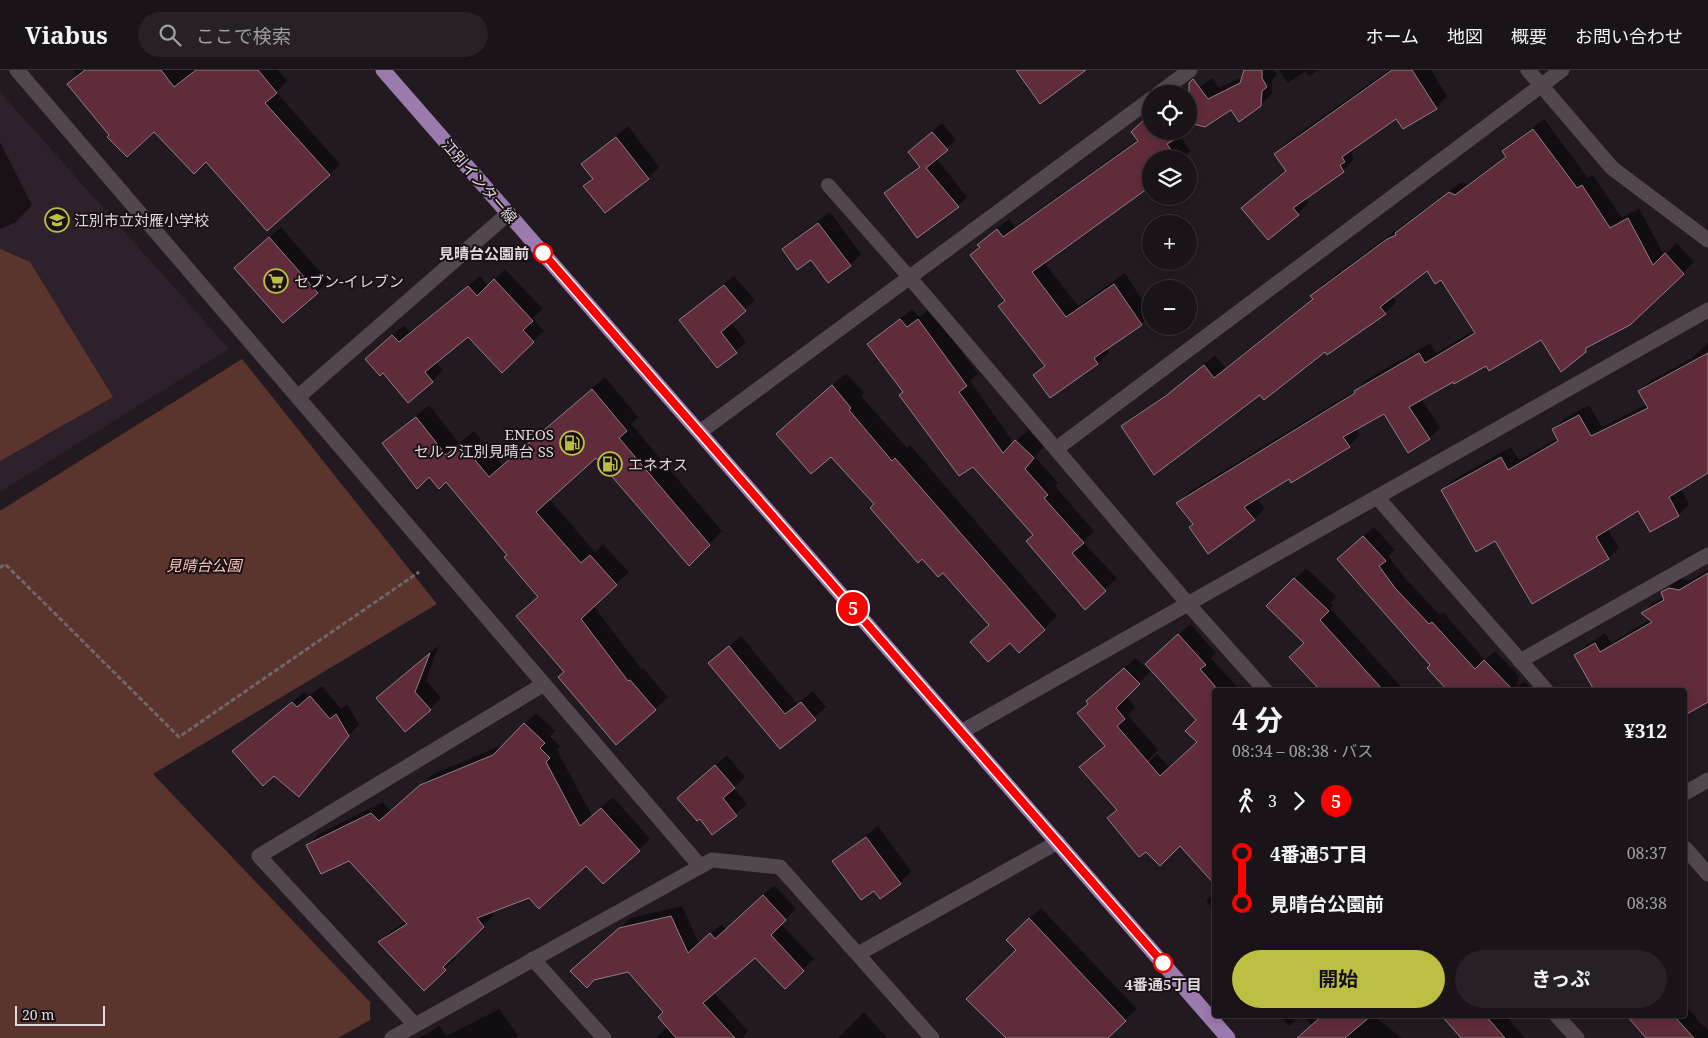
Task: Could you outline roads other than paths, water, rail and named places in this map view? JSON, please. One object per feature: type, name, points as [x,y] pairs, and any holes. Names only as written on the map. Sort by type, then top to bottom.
[{"type":"main road","name":"江別インター線","points":[[383,70],[1228,1038]]},
{"type":"street","points":[[17,70],[700,866]]},
{"type":"street","points":[[1170,85],[1190,70]]},
{"type":"street","points":[[1528,70],[1612,168],[1708,240]]},
{"type":"street","points":[[1056,450],[1562,70]]},
{"type":"street","points":[[700,432],[1142,106]]},
{"type":"street","points":[[298,397],[509,213]]},
{"type":"street","points":[[910,278],[1188,604],[1263,688]]},
{"type":"street","points":[[961,732],[1708,310]]},
{"type":"street","points":[[1377,497],[1544,688]]},
{"type":"street","points":[[1520,660],[1708,555]]},
{"type":"street","points":[[415,1025],[259,856],[544,684]]},
{"type":"street","points":[[1687,792],[1708,780]]},
{"type":"street","points":[[858,954],[1058,842]]},
{"type":"street","points":[[1687,850],[1708,874]]},
{"type":"street","points":[[392,1038],[712,860],[780,867],[932,1038]]},
{"type":"street","points":[[533,959],[604,1038]]},
{"type":"street","points":[[1559,1018],[1577,1038]]},
{"type":"lane","points":[[828,185],[910,278]]},
{"type":"place","name":"江別市立対雁小学校","points":[[57,220]]},
{"type":"place","name":"見晴台公園前","points":[[543,253]]},
{"type":"place","name":"セブン-イレブン","points":[[276,281]]},
{"type":"place","name":"ENEOS セルフ江別見晴台 SS","points":[[572,443]]},
{"type":"place","name":"エネオス","points":[[610,464]]},
{"type":"place","name":"4番通5丁目","points":[[1163,963]]},
{"type":"park label","name":"見晴台公園","points":[[204,565]]}]
